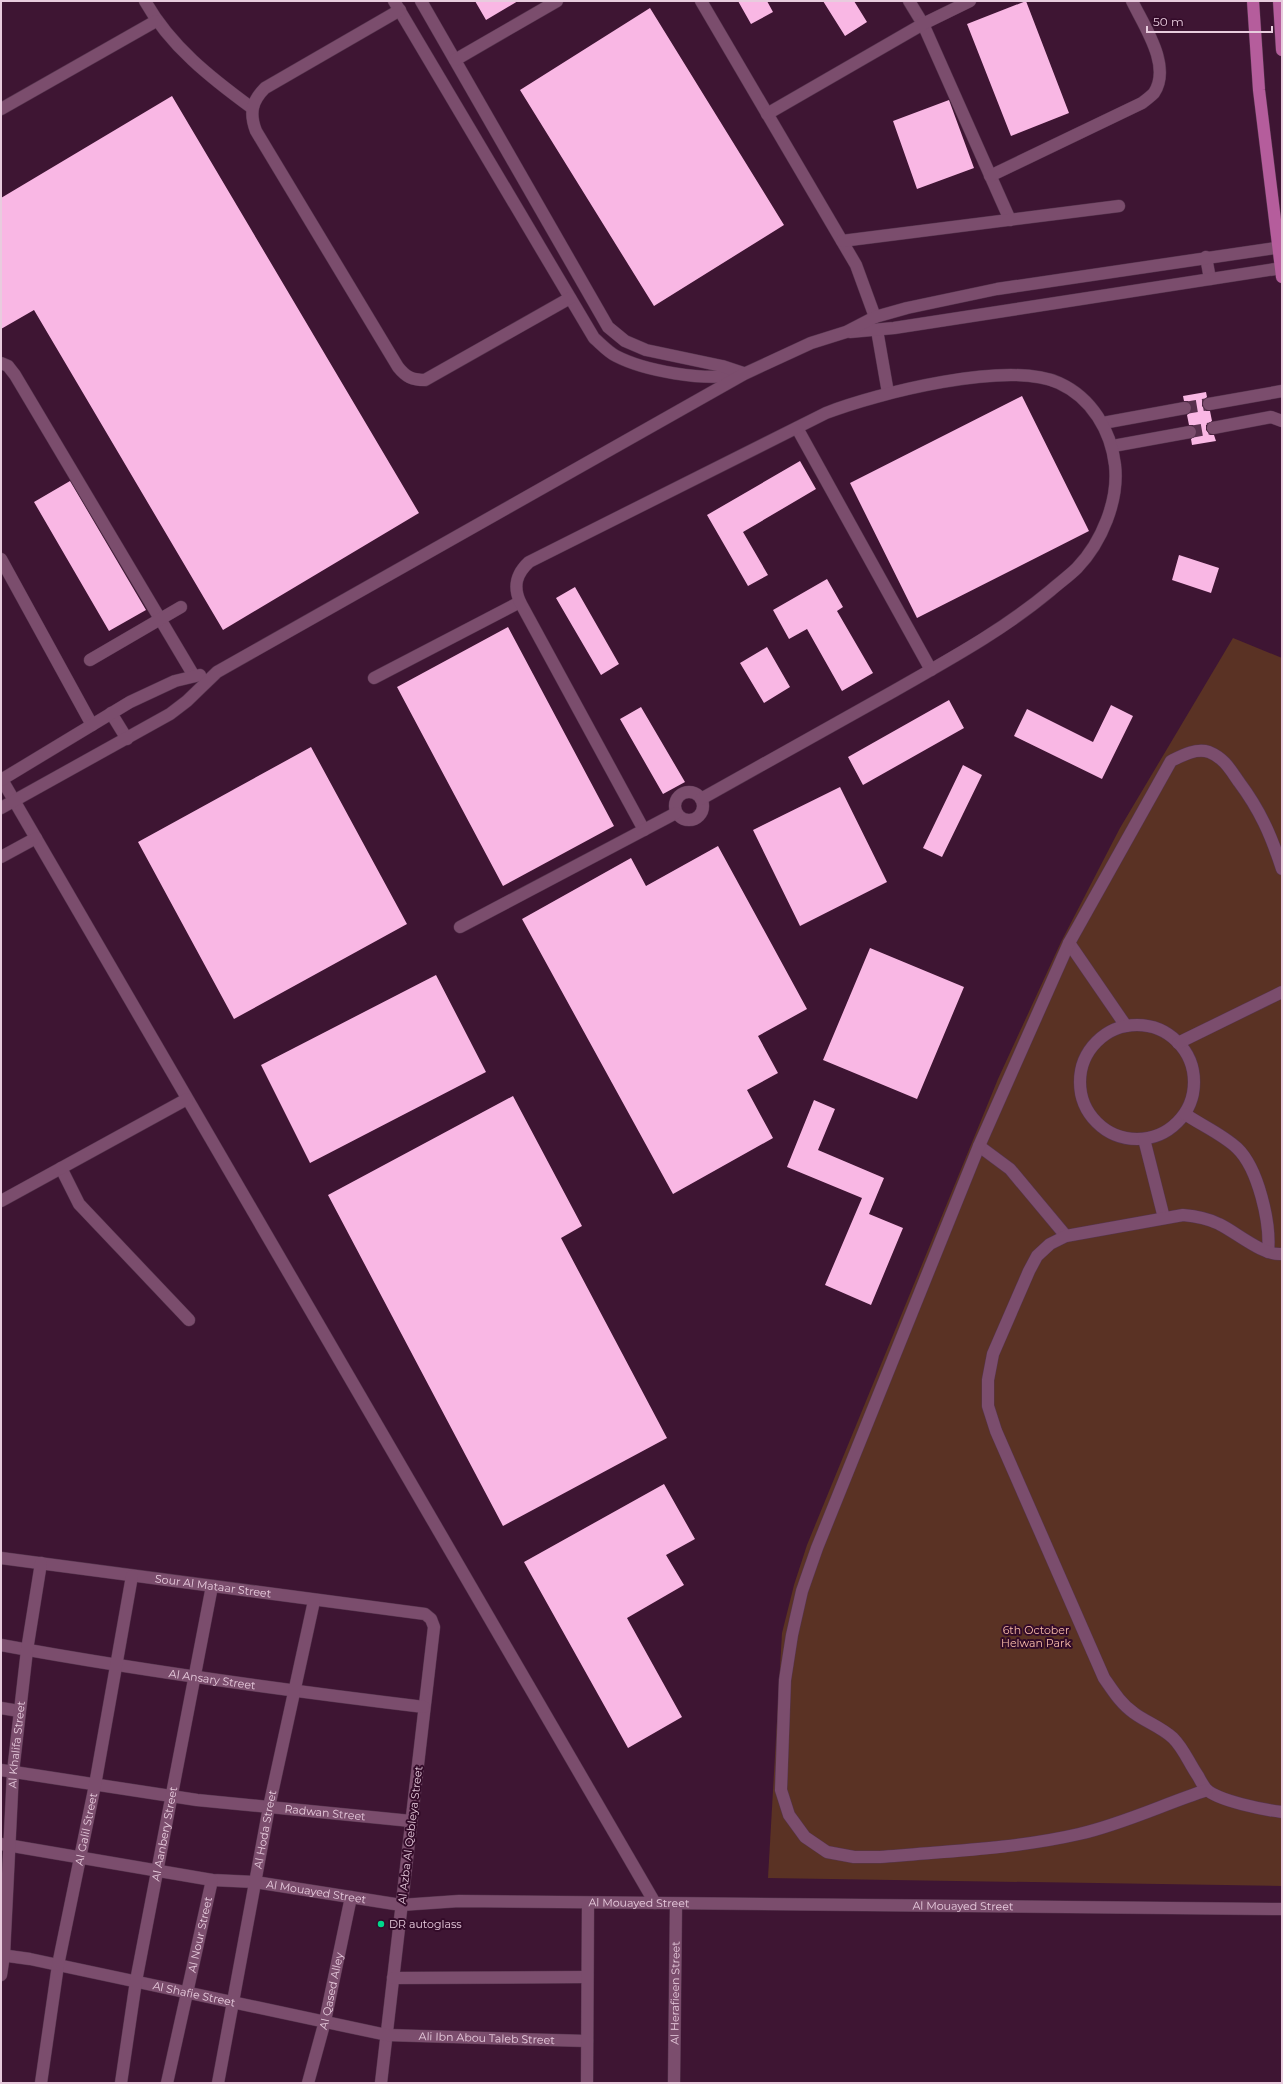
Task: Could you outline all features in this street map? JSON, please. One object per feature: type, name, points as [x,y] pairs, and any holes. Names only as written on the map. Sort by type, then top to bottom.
[{"type":"main road","points":[[1253,1],[1259,90],[1280,247],[1281,271]]},
{"type":"main road","points":[[1279,1],[1282,50]]},
{"type":"street","points":[[145,1],[156,21],[185,53],[217,82],[252,108]]},
{"type":"street","points":[[421,1],[608,326],[625,341],[646,350],[722,366],[744,374]]},
{"type":"street","points":[[455,60],[557,1]]},
{"type":"street","points":[[701,1],[856,265],[875,317]]},
{"type":"street","points":[[909,1],[922,24],[1010,220]]},
{"type":"street","points":[[767,114],[922,24],[970,1]]},
{"type":"street","points":[[990,176],[1142,103],[1153,93],[1160,80],[1161,64],[1132,1]]},
{"type":"street","points":[[570,298],[425,380],[415,380],[405,375],[398,367],[256,131],[252,120],[252,108],[257,96],[265,88],[397,6],[594,338],[614,355],[639,365],[696,376],[721,378],[744,374]]},
{"type":"street","points":[[1,109],[156,21]]},
{"type":"street","points":[[842,241],[1119,206]]},
{"type":"street","points":[[1,808],[170,714],[187,701],[217,672],[744,374],[811,343],[846,332],[875,317],[906,308],[997,289],[1280,247]]},
{"type":"street","points":[[1206,257],[1210,279]]},
{"type":"street","points":[[846,332],[877,330],[1210,279],[1281,271]]},
{"type":"street","points":[[877,330],[888,393]]},
{"type":"street","points":[[1,363],[8,366],[16,374],[194,676]]},
{"type":"street","points":[[644,830],[520,602],[516,592],[516,580],[520,570],[529,562],[826,413],[844,406],[888,393],[934,383],[981,377],[1029,376],[1059,383],[1084,399],[1103,422],[1113,446],[1116,479],[1102,532],[1091,552],[1077,568],[1031,606],[982,640],[702,799]]},
{"type":"street","points":[[1209,404],[1282,391]]},
{"type":"street","points":[[1103,422],[1185,408]]},
{"type":"street","points":[[1213,428],[1271,417],[1282,421]]},
{"type":"street","points":[[797,428],[931,670]]},
{"type":"street","points":[[1113,446],[1190,432]]},
{"type":"street","points":[[1,559],[92,725]]},
{"type":"street","points":[[374,678],[520,602]]},
{"type":"street","points":[[90,660],[182,608]]},
{"type":"street","points":[[217,672],[194,676],[158,688],[111,713],[1,779],[655,1904]]},
{"type":"street","points":[[111,713],[127,739]]},
{"type":"street","points":[[1207,1790],[1166,1803],[1117,1824],[1045,1842],[880,1857],[854,1857],[827,1852],[805,1837],[789,1815],[781,1790],[785,1680],[792,1635],[802,1591],[817,1548],[979,1146],[1069,943],[1171,761],[1188,752],[1208,752],[1225,761],[1257,806],[1272,838],[1282,869]]},
{"type":"street","points":[[691,791],[702,799],[703,805],[698,817],[686,820],[676,813],[674,807],[679,795],[691,791]]},
{"type":"street","points":[[460,927],[676,813]]},
{"type":"street","points":[[1,857],[36,838]]},
{"type":"street","points":[[1069,943],[1126,1026]]},
{"type":"street","points":[[1178,1042],[1282,992]]},
{"type":"street","points":[[1140,1025],[1154,1027],[1167,1033],[1178,1042],[1188,1055],[1193,1069],[1194,1085],[1191,1100],[1185,1114],[1160,1135],[1144,1139],[1121,1137],[1110,1133],[1096,1122],[1086,1108],[1081,1091],[1080,1074],[1085,1057],[1100,1039],[1109,1032],[1126,1026],[1140,1025]]},
{"type":"street","points":[[1,1201],[187,1099]]},
{"type":"street","points":[[1185,1114],[1236,1147],[1246,1158],[1254,1172],[1268,1222],[1268,1252]]},
{"type":"street","points":[[1144,1139],[1164,1218]]},
{"type":"street","points":[[979,1146],[1010,1168],[1066,1236]]},
{"type":"street","points":[[61,1168],[79,1204],[189,1320]]},
{"type":"street","points":[[1282,1254],[1268,1252],[1218,1224],[1201,1217],[1183,1215],[1066,1236],[1050,1244],[1037,1256],[993,1354],[988,1380],[988,1406],[996,1431],[1104,1678],[1117,1698],[1134,1714],[1154,1724],[1173,1737],[1187,1754],[1196,1774],[1207,1790],[1233,1801],[1260,1809],[1282,1812]]},
{"type":"street","name":"Sour Al Mataar Street","points":[[1,1558],[314,1601],[425,1614]]},
{"type":"street","name":"Al Khalifa Street","points":[[1,1975],[7,1771],[19,1711],[41,1563]]},
{"type":"street","name":"Al Galil Street","points":[[41,2083],[58,1965],[95,1785],[132,1576]]},
{"type":"street","name":"Al Aanbery Street","points":[[120,2083],[136,1981],[212,1586]]},
{"type":"street","name":"Al Hoda Street","points":[[218,2083],[269,1807],[314,1601]]},
{"type":"street","name":"Al Azba Al Qebleya Street","points":[[381,2083],[434,1627],[431,1619],[425,1614]]},
{"type":"street","name":"Al Ansary Street","points":[[1,1645],[116,1665],[294,1692],[424,1707]]},
{"type":"street","points":[[1,1708],[19,1711]]},
{"type":"street","name":"Radwan Street","points":[[7,1771],[172,1797],[411,1821]]},
{"type":"street","name":"Al Mouayed Street","points":[[4,1845],[212,1880],[256,1882],[402,1905],[459,1901],[1282,1910]]},
{"type":"street","name":"Al Nour Street","points":[[167,2083],[212,1880]]},
{"type":"street","name":"Al Qased Alley","points":[[308,2083],[325,2021],[351,1897]]},
{"type":"street","points":[[587,2083],[588,1903]]},
{"type":"street","name":"Al Herafieen Street","points":[[674,2083],[676,1904]]},
{"type":"street","name":"Al Shafie Street","points":[[2,1955],[136,1981],[387,2035]]},
{"type":"street","points":[[393,1978],[587,1977]]},
{"type":"street","name":"Ali Ibn Abou Taleb Street","points":[[387,2035],[587,2041]]},
{"type":"green space","name":"6th October Helwan Park","points":[[1233,638],[1282,658],[1282,1886],[768,1878],[782,1633],[794,1585],[807,1545],[998,1079],[1061,942],[1120,828]]},
{"type":"building","points":[[475,1],[518,1],[486,20]]},
{"type":"building","points":[[738,1],[767,1],[773,12],[751,24]]},
{"type":"building","points":[[823,1],[854,1],[867,22],[845,36]]},
{"type":"building","points":[[1026,1],[1069,113],[1011,136],[967,24]]},
{"type":"building","points":[[650,8],[784,225],[654,306],[520,90]]},
{"type":"building","points":[[172,96],[419,513],[223,630],[34,310],[1,329],[1,198]]},
{"type":"building","points":[[949,100],[974,168],[917,189],[893,121]]},
{"type":"building","points":[[1206,392],[1207,397],[1202,401],[1202,406],[1206,411],[1210,411],[1212,421],[1206,425],[1206,430],[1210,435],[1214,435],[1216,441],[1192,445],[1191,439],[1197,435],[1197,430],[1193,425],[1189,425],[1187,415],[1192,411],[1192,406],[1188,401],[1184,401],[1183,396]]},
{"type":"building","points":[[1022,396],[1089,531],[917,618],[850,483]]},
{"type":"building","points":[[800,461],[816,489],[743,532],[768,575],[748,586],[707,515]]},
{"type":"building","points":[[70,481],[146,610],[109,631],[34,502]]},
{"type":"building","points":[[1179,555],[1219,568],[1211,593],[1172,580]]},
{"type":"building","points":[[827,579],[843,607],[837,611],[873,673],[842,691],[807,629],[789,639],[773,610]]},
{"type":"building","points":[[575,587],[619,664],[601,675],[556,598]]},
{"type":"building","points":[[508,627],[614,826],[503,886],[397,687]]},
{"type":"building","points":[[767,647],[790,687],[764,703],[740,663]]},
{"type":"building","points":[[949,700],[964,728],[863,785],[848,757]]},
{"type":"building","points":[[1111,705],[1133,716],[1102,779],[1014,736],[1027,709],[1093,742]]},
{"type":"building","points":[[641,707],[685,782],[663,794],[620,719]]},
{"type":"building","points":[[311,747],[407,924],[234,1019],[138,842]]},
{"type":"building","points":[[963,765],[982,775],[942,857],[923,848]]},
{"type":"building","points":[[840,787],[887,882],[800,926],[753,830]]},
{"type":"building","points":[[718,846],[807,1009],[758,1036],[778,1073],[747,1090],[773,1138],[673,1194],[522,919],[631,858],[646,886]]},
{"type":"building","points":[[870,948],[964,987],[917,1099],[823,1060]]},
{"type":"building","points":[[436,975],[486,1072],[310,1163],[261,1065]]},
{"type":"building","points":[[513,1096],[582,1226],[561,1238],[667,1438],[503,1526],[328,1195]]},
{"type":"building","points":[[814,1100],[835,1109],[818,1150],[884,1178],[869,1214],[903,1228],[871,1305],[825,1285],[862,1198],[787,1167]]},
{"type":"building","points":[[664,1484],[695,1539],[666,1555],[684,1585],[627,1618],[682,1717],[628,1748],[524,1562]]},
{"type":"tunnel","points":[[1185,408],[1209,404]]},
{"type":"tunnel","points":[[1190,432],[1213,428]]},
{"type":"place","name":"DR autoglass","points":[[381,1924]]}]
